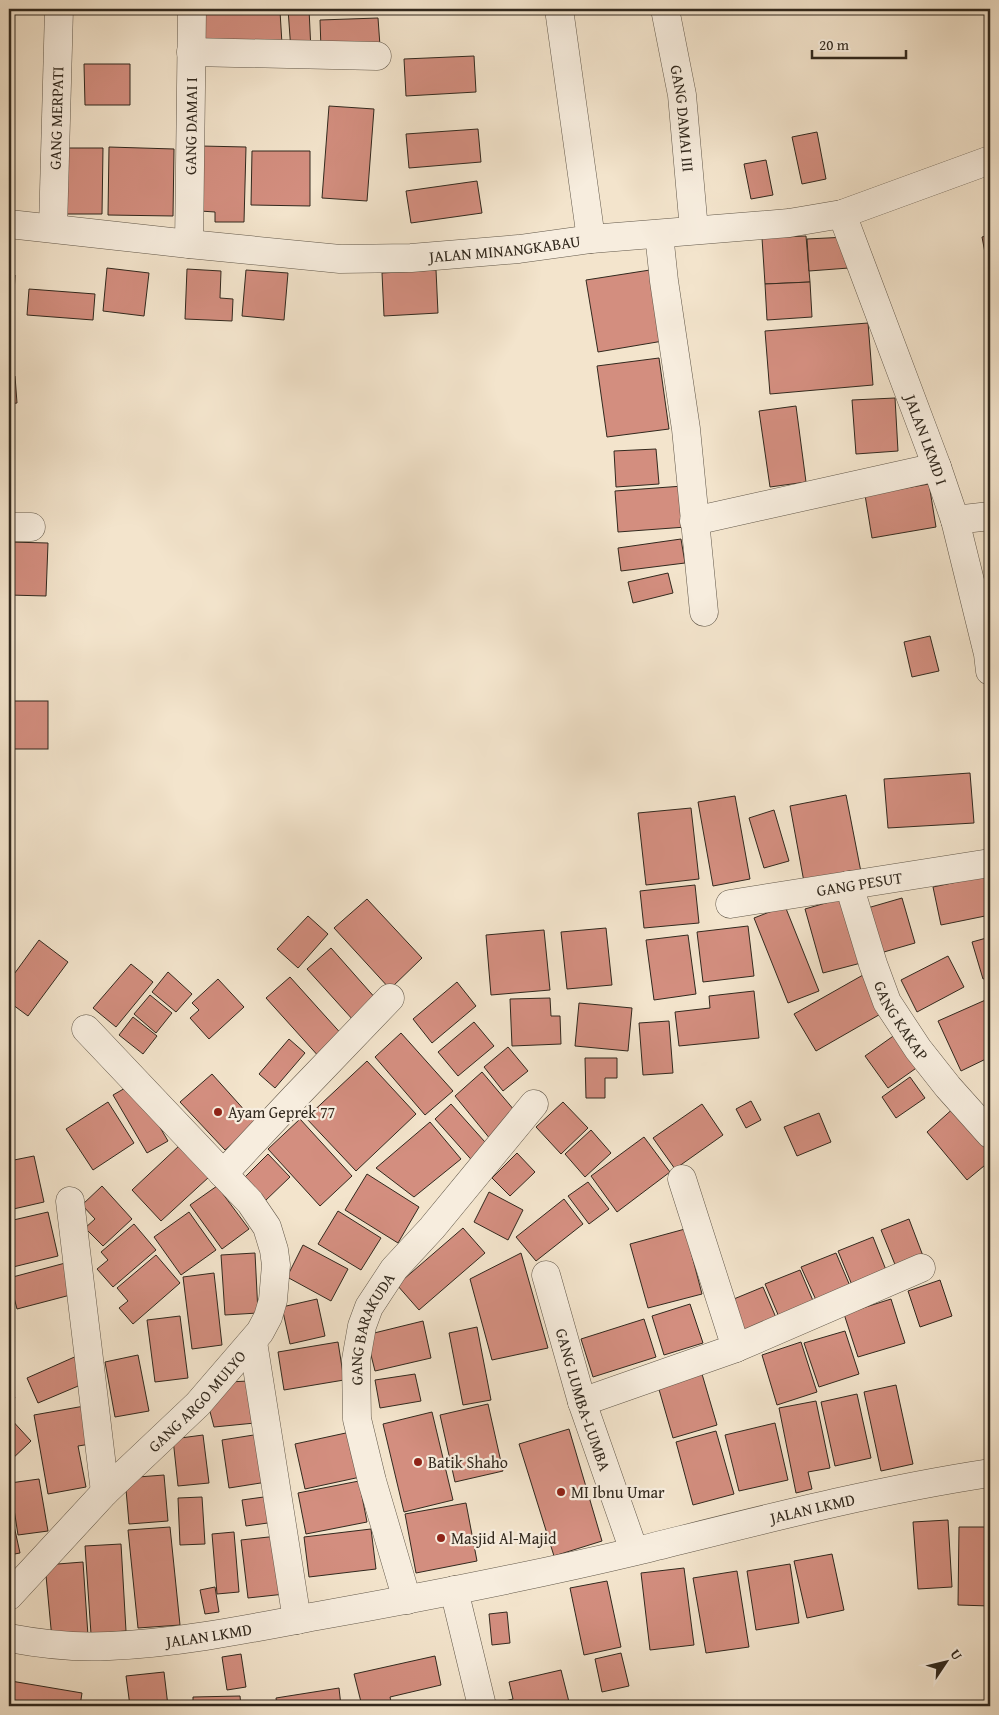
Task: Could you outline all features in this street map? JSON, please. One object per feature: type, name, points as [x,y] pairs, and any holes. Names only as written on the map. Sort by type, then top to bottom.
[{"type":"street","name":"GANG MERPATI","points":[[53,228],[59,9]]},
{"type":"street","name":"GANG DAMAI I","points":[[189,244],[192,9]]},
{"type":"street","points":[[559,9],[591,239]]},
{"type":"street","name":"GANG DAMAI III","points":[[665,9],[682,95],[694,230]]},
{"type":"street","points":[[191,52],[377,56]]},
{"type":"street","name":"JALAN MINANGKABAU","points":[[9,224],[340,259],[403,258],[519,250],[591,239],[789,223],[842,214],[990,160]]},
{"type":"street","name":"JALAN LKMD I","points":[[842,214],[937,466],[955,520],[989,660]]},
{"type":"street","points":[[659,234],[686,429],[704,612]]},
{"type":"street","points":[[694,521],[937,466]]},
{"type":"street","points":[[955,520],[990,516]]},
{"type":"street","name":"GANG PESUT","points":[[730,904],[990,863]]},
{"type":"street","name":"GANG KAKAP","points":[[849,885],[856,912],[887,1002],[924,1057],[990,1134]]},
{"type":"street","points":[[223,1174],[390,998]]},
{"type":"street","name":"GANG ARGO MULYO","points":[[9,1596],[105,1492],[198,1404],[252,1342],[268,1317],[276,1282],[274,1250],[267,1227],[259,1214],[86,1030]]},
{"type":"street","name":"GANG BARAKUDA","points":[[407,1600],[367,1463],[357,1419],[356,1360],[362,1326],[368,1308],[394,1269],[432,1228],[534,1104]]},
{"type":"street","points":[[682,1179],[736,1348]]},
{"type":"street","points":[[70,1201],[105,1492]]},
{"type":"street","points":[[582,1402],[736,1348],[921,1268]]},
{"type":"street","name":"GANG LUMBA-LUMBA","points":[[546,1275],[582,1402],[634,1551]]},
{"type":"street","points":[[252,1342],[297,1620]]},
{"type":"street","name":"JALAN LKMD","points":[[9,1638],[66,1645],[106,1647],[205,1637],[407,1600],[634,1551],[834,1504],[990,1473]]},
{"type":"street","points":[[454,1590],[482,1706]]},
{"type":"building","points":[[75,9],[120,9],[120,13],[75,12]]},
{"type":"building","points":[[158,9],[158,10],[128,10]]},
{"type":"building","points":[[288,9],[309,9],[311,51],[291,51]]},
{"type":"building","points":[[348,9],[366,9],[366,12],[348,11]]},
{"type":"building","points":[[280,11],[282,44],[201,47],[200,14]]},
{"type":"building","points":[[378,18],[380,46],[321,49],[320,20]]},
{"type":"building","points":[[474,56],[476,92],[406,96],[404,59]]},
{"type":"building","points":[[84,64],[130,64],[130,105],[85,105]]},
{"type":"building","points":[[329,106],[374,109],[367,201],[322,198]]},
{"type":"building","points":[[478,129],[481,162],[409,168],[406,134]]},
{"type":"building","points":[[817,132],[826,179],[802,184],[792,137]]},
{"type":"building","points":[[201,146],[246,147],[244,222],[215,222],[215,212],[200,211]]},
{"type":"building","points":[[109,147],[174,149],[173,216],[108,215]]},
{"type":"building","points":[[67,148],[103,148],[102,214],[66,214]]},
{"type":"building","points":[[252,151],[310,151],[310,206],[251,205]]},
{"type":"building","points":[[766,160],[773,195],[751,199],[744,164]]},
{"type":"building","points":[[477,181],[482,213],[411,223],[406,191]]},
{"type":"building","points":[[990,235],[990,279],[982,237]]},
{"type":"building","points":[[806,236],[810,282],[765,284],[762,238]]},
{"type":"building","points":[[847,237],[849,268],[809,271],[807,239]]},
{"type":"building","points":[[107,268],[149,273],[144,316],[103,311]]},
{"type":"building","points":[[187,269],[221,271],[220,298],[233,299],[232,321],[185,319]]},
{"type":"building","points":[[246,270],[288,273],[284,320],[242,316]]},
{"type":"building","points":[[436,270],[438,313],[384,316],[382,273]]},
{"type":"building","points":[[650,270],[663,341],[598,352],[586,280]]},
{"type":"building","points":[[9,275],[15,275],[12,334],[9,334]]},
{"type":"building","points":[[810,282],[812,317],[767,320],[765,284]]},
{"type":"building","points":[[29,289],[95,294],[93,320],[27,315]]},
{"type":"building","points":[[868,323],[873,385],[770,394],[765,331]]},
{"type":"building","points":[[659,358],[669,429],[607,437],[597,366]]},
{"type":"building","points":[[9,376],[15,376],[17,403],[9,404]]},
{"type":"building","points":[[895,398],[898,451],[856,454],[852,400]]},
{"type":"building","points":[[796,406],[806,482],[770,487],[759,411]]},
{"type":"building","points":[[656,449],[659,484],[616,487],[614,451]]},
{"type":"building","points":[[929,484],[936,527],[872,538],[865,495]]},
{"type":"building","points":[[683,486],[686,527],[618,532],[615,491]]},
{"type":"building","points":[[681,539],[685,563],[621,571],[618,548]]},
{"type":"building","points":[[987,539],[990,539],[990,556]]},
{"type":"building","points":[[9,542],[48,543],[46,596],[9,595]]},
{"type":"building","points":[[668,573],[673,593],[633,603],[628,582]]},
{"type":"building","points":[[930,636],[939,671],[912,677],[904,642]]},
{"type":"building","points":[[9,701],[48,701],[48,749],[9,749]]},
{"type":"building","points":[[970,773],[974,823],[888,828],[884,779]]},
{"type":"building","points":[[846,795],[861,872],[804,882],[790,806]]},
{"type":"building","points":[[735,796],[750,879],[713,886],[698,802]]},
{"type":"building","points":[[691,808],[699,879],[646,885],[638,813]]},
{"type":"building","points":[[774,810],[789,861],[764,868],[749,818]]},
{"type":"building","points":[[990,875],[990,915],[941,925],[933,887]]},
{"type":"building","points":[[695,885],[699,923],[644,928],[640,891]]},
{"type":"building","points":[[843,898],[861,963],[823,973],[805,909]]},
{"type":"building","points":[[902,898],[915,943],[877,954],[864,909]]},
{"type":"building","points":[[367,899],[422,958],[390,989],[334,928]]},
{"type":"building","points":[[785,906],[819,991],[788,1003],[754,918]]},
{"type":"building","points":[[308,916],[328,934],[298,968],[277,949]]},
{"type":"building","points":[[748,926],[754,976],[703,982],[697,932]]},
{"type":"building","points":[[606,928],[612,985],[567,989],[561,932]]},
{"type":"building","points":[[544,930],[550,990],[491,995],[486,935]]},
{"type":"building","points":[[688,935],[696,994],[654,1000],[646,940]]},
{"type":"building","points":[[990,937],[990,977],[983,979],[972,942]]},
{"type":"building","points":[[39,940],[68,962],[28,1016],[9,1002],[9,981]]},
{"type":"building","points":[[331,948],[377,1000],[354,1021],[307,969]]},
{"type":"building","points":[[948,956],[964,987],[917,1012],[901,980]]},
{"type":"building","points":[[131,964],[153,982],[116,1027],[93,1008]]},
{"type":"building","points":[[168,972],[192,994],[176,1012],[152,992]]},
{"type":"building","points":[[863,975],[884,1012],[816,1051],[794,1014]]},
{"type":"building","points":[[290,977],[345,1038],[321,1059],[266,998]]},
{"type":"building","points":[[218,979],[244,1007],[209,1039],[190,1018],[199,1010],[192,1003]]},
{"type":"building","points":[[457,982],[476,1006],[432,1043],[413,1019]]},
{"type":"building","points":[[754,991],[759,1038],[679,1046],[675,1012],[710,1008],[709,996]]},
{"type":"building","points":[[150,995],[172,1013],[156,1033],[134,1014]]},
{"type":"building","points":[[550,998],[551,1016],[560,1016],[561,1044],[512,1046],[510,999]]},
{"type":"building","points":[[990,998],[990,1057],[961,1071],[938,1021]]},
{"type":"building","points":[[579,1003],[632,1008],[628,1051],[575,1046]]},
{"type":"building","points":[[133,1017],[157,1036],[143,1054],[119,1035]]},
{"type":"building","points":[[669,1021],[673,1073],[643,1075],[639,1023]]},
{"type":"building","points":[[474,1022],[494,1046],[458,1076],[438,1052]]},
{"type":"building","points":[[899,1032],[922,1064],[888,1088],[865,1056]]},
{"type":"building","points":[[401,1033],[453,1091],[425,1115],[375,1057]]},
{"type":"building","points":[[289,1039],[305,1053],[275,1088],[259,1074]]},
{"type":"building","points":[[508,1047],[528,1071],[503,1091],[484,1067]]},
{"type":"building","points":[[585,1058],[617,1058],[617,1078],[605,1078],[605,1098],[586,1098]]},
{"type":"building","points":[[367,1061],[416,1114],[356,1171],[306,1118]]},
{"type":"building","points":[[482,1072],[520,1117],[491,1140],[455,1096]]},
{"type":"building","name":"Ayam Geprek 77","points":[[212,1074],[256,1123],[225,1150],[180,1102]]},
{"type":"building","points":[[910,1077],[925,1098],[896,1118],[882,1097]]},
{"type":"building","points":[[134,1083],[168,1141],[147,1153],[113,1095]]},
{"type":"building","points":[[751,1101],[761,1120],[746,1128],[736,1109]]},
{"type":"building","points":[[108,1102],[134,1143],[93,1170],[66,1129]]},
{"type":"building","points":[[563,1102],[588,1128],[561,1154],[536,1127]]},
{"type":"building","points":[[451,1104],[493,1151],[477,1166],[435,1119]]},
{"type":"building","points":[[702,1104],[723,1135],[675,1169],[653,1138]]},
{"type":"building","points":[[956,1106],[990,1147],[990,1161],[967,1180],[927,1132]]},
{"type":"building","points":[[819,1113],[831,1142],[797,1156],[784,1127]]},
{"type":"building","points":[[300,1119],[352,1176],[320,1206],[268,1149]]},
{"type":"building","points":[[430,1122],[461,1159],[414,1197],[376,1168]]},
{"type":"building","points":[[591,1130],[611,1153],[585,1177],[565,1154]]},
{"type":"building","points":[[644,1137],[670,1172],[617,1212],[591,1176]]},
{"type":"building","points":[[180,1145],[209,1177],[161,1221],[132,1190]]},
{"type":"building","points":[[517,1153],[535,1172],[510,1196],[492,1178]]},
{"type":"building","points":[[268,1154],[290,1177],[265,1201],[243,1179]]},
{"type":"building","points":[[34,1156],[44,1202],[9,1210],[9,1161]]},
{"type":"building","points":[[367,1174],[419,1207],[398,1243],[345,1210]]},
{"type":"building","points":[[588,1182],[609,1209],[589,1224],[568,1196]]},
{"type":"building","points":[[990,1182],[990,1212],[985,1183]]},
{"type":"building","points":[[102,1186],[132,1219],[103,1246],[85,1228],[95,1219],[82,1205]]},
{"type":"building","points":[[217,1186],[249,1229],[222,1249],[190,1205]]},
{"type":"building","points":[[489,1192],[523,1210],[508,1240],[474,1222]]},
{"type":"building","points":[[564,1199],[583,1224],[536,1261],[516,1237]]},
{"type":"building","points":[[338,1211],[381,1238],[361,1270],[318,1244]]},
{"type":"building","points":[[48,1212],[58,1256],[13,1267],[9,1249],[9,1221]]},
{"type":"building","points":[[189,1212],[216,1250],[181,1275],[154,1237]]},
{"type":"building","points":[[909,1219],[923,1256],[896,1267],[881,1230]]},
{"type":"building","points":[[134,1224],[156,1250],[113,1287],[97,1269],[108,1260],[101,1252]]},
{"type":"building","points":[[463,1228],[485,1253],[419,1310],[397,1285]]},
{"type":"building","points":[[685,1229],[702,1294],[648,1308],[630,1244]]},
{"type":"building","points":[[873,1237],[886,1270],[852,1285],[838,1251]]},
{"type":"building","points":[[303,1245],[348,1269],[331,1301],[287,1277]]},
{"type":"building","points":[[255,1253],[258,1313],[225,1315],[221,1255]]},
{"type":"building","points":[[521,1253],[548,1348],[492,1360],[470,1279]]},
{"type":"building","points":[[836,1253],[850,1286],[816,1300],[801,1267]]},
{"type":"building","points":[[156,1255],[180,1283],[133,1324],[119,1308],[128,1301],[117,1288]]},
{"type":"building","points":[[69,1262],[78,1293],[17,1309],[9,1278]]},
{"type":"building","points":[[800,1270],[814,1303],[779,1317],[765,1284]]},
{"type":"building","points":[[214,1273],[222,1345],[192,1349],[183,1277]]},
{"type":"building","points":[[940,1280],[952,1316],[920,1327],[908,1291]]},
{"type":"building","points":[[763,1287],[777,1320],[742,1334],[729,1301]]},
{"type":"building","points":[[317,1299],[325,1336],[290,1344],[282,1307]]},
{"type":"building","points":[[891,1299],[905,1343],[858,1357],[844,1314]]},
{"type":"building","points":[[690,1304],[703,1343],[664,1355],[652,1316]]},
{"type":"building","points":[[180,1316],[188,1378],[155,1382],[147,1320]]},
{"type":"building","points":[[644,1319],[656,1357],[593,1377],[581,1339]]},
{"type":"building","points":[[423,1321],[431,1358],[375,1371],[366,1335]]},
{"type":"building","points":[[477,1327],[491,1400],[463,1405],[449,1333]]},
{"type":"building","points":[[845,1331],[859,1374],[819,1387],[804,1343]]},
{"type":"building","points":[[338,1342],[344,1380],[284,1390],[278,1352]]},
{"type":"building","points":[[801,1342],[817,1392],[777,1405],[762,1355]]},
{"type":"building","points":[[79,1355],[90,1381],[38,1403],[27,1378]]},
{"type":"building","points":[[138,1355],[149,1411],[115,1417],[105,1362]]},
{"type":"building","points":[[415,1374],[421,1401],[380,1408],[375,1380]]},
{"type":"building","points":[[702,1374],[717,1425],[673,1438],[658,1386]]},
{"type":"building","points":[[248,1381],[255,1423],[214,1427],[208,1404],[229,1382]]},
{"type":"building","points":[[896,1385],[913,1464],[881,1471],[864,1392]]},
{"type":"building","points":[[9,1388],[15,1398],[9,1402]]},
{"type":"building","points":[[857,1394],[871,1458],[835,1466],[821,1402]]},
{"type":"building","points":[[816,1401],[830,1468],[808,1472],[812,1489],[796,1493],[779,1408]]},
{"type":"building","points":[[488,1404],[503,1471],[455,1482],[440,1415]]},
{"type":"building","points":[[90,1405],[97,1443],[78,1446],[86,1487],[48,1494],[34,1415]]},
{"type":"building","name":"Batik Shaho","points":[[432,1412],[453,1500],[404,1512],[383,1424]]},
{"type":"building","points":[[9,1417],[31,1441],[9,1462]]},
{"type":"building","points":[[775,1423],[788,1480],[739,1491],[725,1435]]},
{"type":"building","name":"MI Ibnu Umar","points":[[569,1429],[602,1541],[554,1556],[519,1444]]},
{"type":"building","points":[[355,1431],[365,1476],[305,1489],[295,1444]]},
{"type":"building","points":[[716,1431],[734,1494],[693,1505],[676,1442]]},
{"type":"building","points":[[260,1434],[267,1482],[229,1488],[222,1440]]},
{"type":"building","points":[[203,1435],[209,1483],[178,1486],[173,1439]]},
{"type":"building","points":[[164,1475],[168,1521],[129,1524],[125,1478]]},
{"type":"building","points":[[39,1479],[48,1531],[18,1535],[10,1483]]},
{"type":"building","points":[[359,1481],[367,1522],[306,1534],[298,1493]]},
{"type":"building","points":[[271,1496],[275,1522],[246,1526],[242,1500]]},
{"type":"building","points":[[202,1497],[205,1544],[180,1545],[178,1498]]},
{"type":"building","points":[[9,1503],[20,1553],[9,1555]]},
{"type":"building","name":"Masjid Al-Majid","points":[[466,1503],[477,1561],[416,1573],[405,1514]]},
{"type":"building","points":[[948,1520],[952,1587],[918,1589],[913,1522]]},
{"type":"building","points":[[170,1527],[180,1625],[138,1628],[128,1530]]},
{"type":"building","points":[[959,1527],[990,1527],[990,1606],[958,1605]]},
{"type":"building","points":[[371,1529],[376,1569],[309,1577],[304,1537]]},
{"type":"building","points":[[234,1532],[239,1592],[217,1594],[212,1534]]},
{"type":"building","points":[[278,1536],[285,1594],[248,1598],[241,1540]]},
{"type":"building","points":[[121,1544],[126,1631],[91,1634],[85,1546]]},
{"type":"building","points":[[832,1554],[844,1610],[807,1618],[794,1561]]},
{"type":"building","points":[[83,1562],[88,1636],[52,1639],[45,1565]]},
{"type":"building","points":[[790,1564],[799,1623],[756,1630],[747,1571]]},
{"type":"building","points":[[684,1568],[694,1645],[650,1650],[641,1573]]},
{"type":"building","points":[[737,1571],[749,1647],[706,1653],[693,1578]]},
{"type":"building","points":[[607,1581],[621,1647],[584,1655],[570,1588]]},
{"type":"building","points":[[215,1587],[219,1612],[205,1614],[200,1590]]},
{"type":"building","points":[[507,1612],[510,1643],[492,1645],[489,1614]]},
{"type":"building","points":[[621,1653],[629,1686],[602,1692],[595,1659]]},
{"type":"building","points":[[241,1654],[246,1687],[227,1690],[222,1657]]},
{"type":"building","points":[[435,1656],[441,1685],[390,1697],[392,1706],[362,1706],[354,1674]]},
{"type":"building","points":[[561,1670],[570,1706],[494,1706],[493,1704],[513,1699],[509,1682]]},
{"type":"building","points":[[164,1672],[168,1706],[130,1706],[126,1676]]},
{"type":"building","points":[[11,1681],[82,1693],[80,1706],[9,1706]]},
{"type":"building","points":[[339,1688],[341,1706],[277,1706],[276,1698]]},
{"type":"building","points":[[240,1696],[241,1706],[193,1706],[193,1697]]},
{"type":"building","points":[[442,1703],[443,1706],[426,1706]]},
{"type":"place","name":"Ayam Geprek 77","points":[[218,1112]]},
{"type":"place","name":"Batik Shaho","points":[[418,1462]]},
{"type":"place","name":"MI Ibnu Umar","points":[[561,1492]]},
{"type":"place","name":"Masjid Al-Majid","points":[[441,1538]]}]
